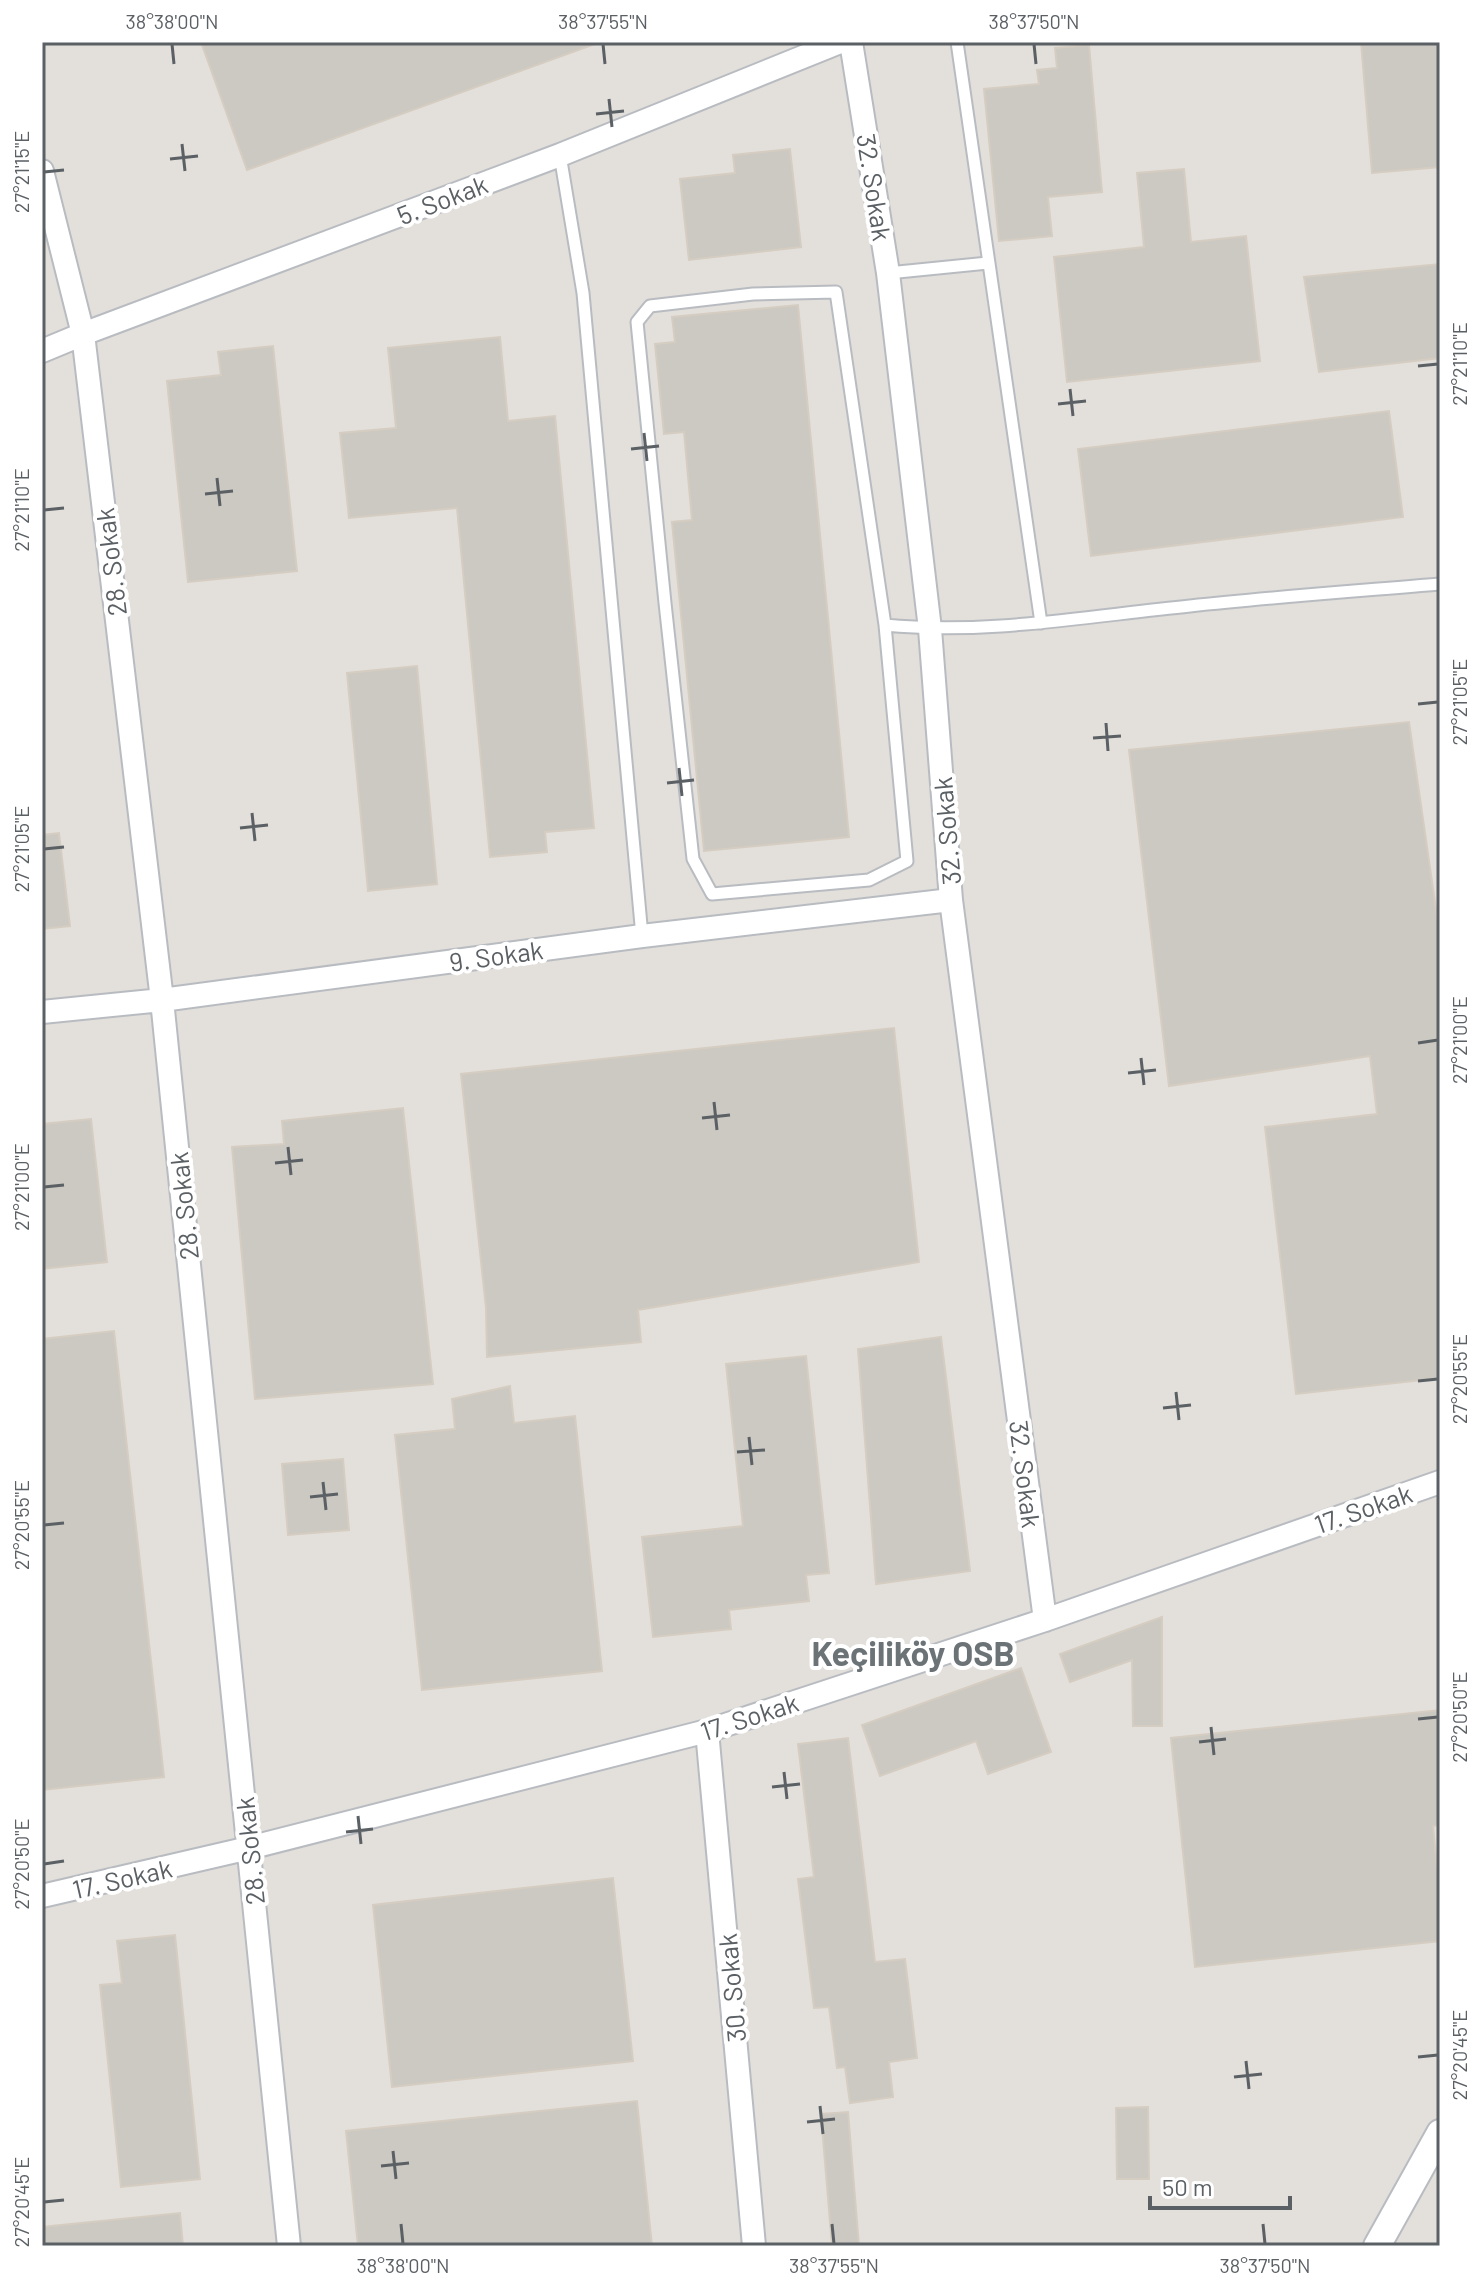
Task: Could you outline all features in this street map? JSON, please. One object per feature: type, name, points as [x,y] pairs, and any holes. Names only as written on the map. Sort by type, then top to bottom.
[{"type":"street","name":"5. Sokak","points":[[42,351],[560,155],[840,42]]},
{"type":"street","name":"32. Sokak","points":[[851,42],[888,273],[930,629],[951,900],[1045,1620]]},
{"type":"street","name":"28. Sokak","points":[[42,171],[83,334],[162,1000],[289,2246]]},
{"type":"street","name":"9. Sokak","points":[[42,1012],[162,1000],[642,936],[951,900]]},
{"type":"street","name":"17. Sokak","points":[[42,1896],[249,1848],[707,1731],[1045,1620],[1440,1482]]},
{"type":"street","name":"30. Sokak","points":[[707,1731],[754,2246]]},
{"type":"street","points":[[1377,2246],[1440,2133]]},
{"type":"lane","points":[[957,42],[1041,623]]},
{"type":"lane","points":[[560,155],[583,293],[642,936]]},
{"type":"lane","points":[[888,273],[988,263]]},
{"type":"lane","points":[[836,292],[885,625],[907,861],[869,880],[712,894],[693,859],[665,603],[637,322],[650,306],[753,294],[836,292]]},
{"type":"lane","points":[[885,625],[930,629],[1041,623],[1190,606],[1440,584]]},
{"type":"shaded area","points":[[42,42],[1440,42],[1440,2246],[42,2246]]},
{"type":"building","points":[[201,42],[594,42],[595,44],[247,170]]},
{"type":"building","points":[[1361,42],[1440,42],[1440,167],[1372,173]]},
{"type":"building","points":[[1089,45],[1102,192],[1048,197],[1052,236],[999,241],[984,89],[1039,84],[1037,70],[1057,68],[1055,48]]},
{"type":"building","points":[[790,149],[801,247],[689,260],[680,179],[735,173],[733,155]]},
{"type":"building","points":[[1184,169],[1191,242],[1246,236],[1260,361],[1067,382],[1054,257],[1144,247],[1137,173]]},
{"type":"building","points":[[1440,264],[1440,358],[1319,372],[1304,277]]},
{"type":"building","points":[[798,305],[849,837],[704,851],[672,522],[692,520],[684,432],[664,434],[655,344],[675,342],[672,317]]},
{"type":"building","points":[[500,337],[508,421],[555,416],[594,828],[545,832],[547,852],[490,857],[457,508],[349,518],[340,433],[396,428],[388,348]]},
{"type":"building","points":[[273,346],[297,571],[188,582],[167,381],[221,375],[218,352]]},
{"type":"building","points":[[1389,411],[1403,517],[1091,556],[1078,449]]},
{"type":"building","points":[[417,666],[437,884],[368,891],[347,673]]},
{"type":"building","points":[[1409,722],[1440,937],[1440,1378],[1296,1394],[1265,1127],[1377,1114],[1370,1056],[1169,1086],[1129,750]]},
{"type":"building","points":[[59,833],[70,926],[42,929],[42,835]]},
{"type":"building","points":[[894,1028],[919,1262],[638,1310],[641,1342],[487,1357],[486,1308],[461,1074]]},
{"type":"building","points":[[403,1108],[433,1384],[255,1399],[232,1147],[284,1144],[282,1121]]},
{"type":"building","points":[[91,1119],[107,1262],[42,1269],[42,1124]]},
{"type":"building","points":[[114,1331],[164,1777],[42,1790],[42,1339]]},
{"type":"building","points":[[941,1337],[970,1571],[876,1584],[858,1349]]},
{"type":"building","points":[[806,1356],[829,1573],[806,1575],[809,1601],[729,1610],[731,1629],[653,1637],[642,1537],[743,1526],[726,1364]]},
{"type":"building","points":[[510,1386],[514,1423],[575,1416],[602,1671],[422,1690],[395,1435],[455,1429],[452,1399]]},
{"type":"building","points":[[343,1459],[349,1530],[288,1535],[282,1464]]},
{"type":"building","points":[[1162,1617],[1162,1726],[1133,1726],[1132,1660],[1070,1682],[1060,1654]]},
{"type":"building","points":[[1021,1668],[1051,1752],[988,1774],[976,1741],[880,1776],[862,1725]]},
{"type":"building","points":[[1440,1710],[1440,1825],[1433,1826],[1440,1897],[1440,1941],[1195,1967],[1171,1738]]},
{"type":"building","points":[[848,1738],[875,1962],[905,1959],[917,2058],[889,2062],[893,2097],[850,2103],[845,2067],[837,2068],[829,2007],[814,2008],[798,1879],[814,1877],[798,1744]]},
{"type":"building","points":[[613,1878],[633,2061],[392,2087],[373,1905]]},
{"type":"building","points":[[175,1935],[200,2179],[121,2187],[100,1985],[122,1983],[117,1941]]},
{"type":"building","points":[[637,2101],[652,2246],[358,2246],[346,2131]]},
{"type":"building","points":[[1148,2107],[1149,2179],[1117,2179],[1116,2108]]},
{"type":"building","points":[[848,2112],[859,2246],[832,2246],[821,2114]]},
{"type":"building","points":[[180,2213],[183,2246],[43,2246],[42,2227]]},
{"type":"district","name":"Keçiliköy OSB","points":[[913,1652]]}]
